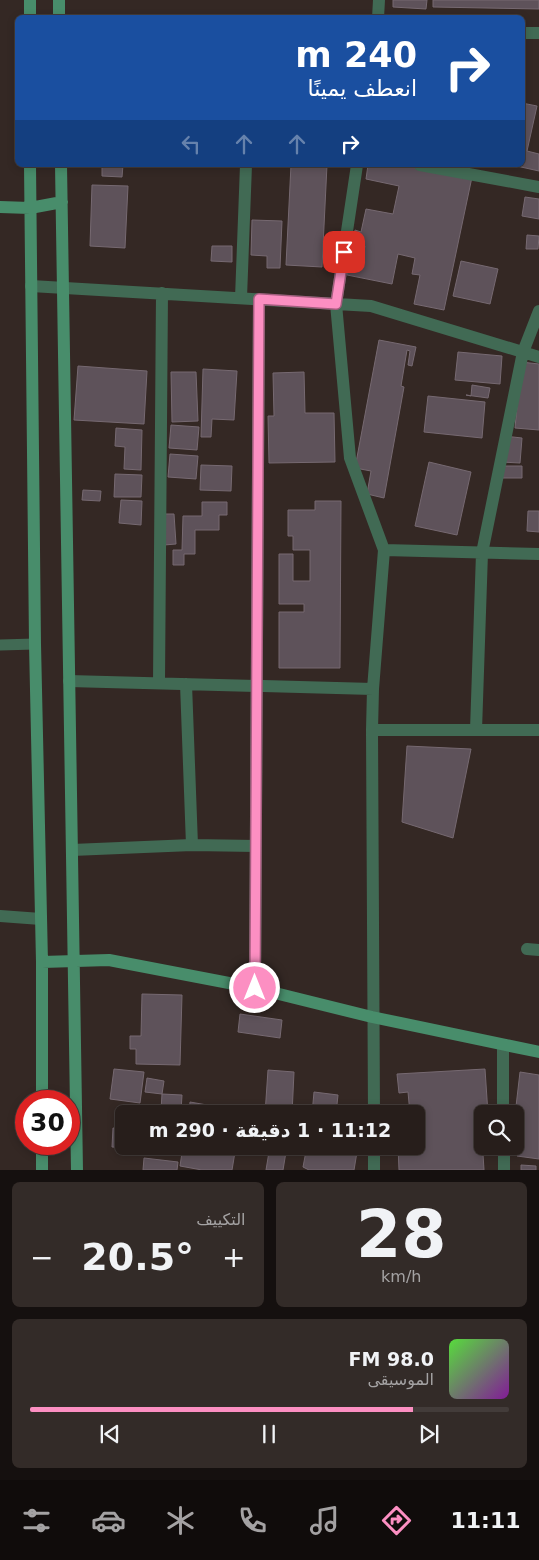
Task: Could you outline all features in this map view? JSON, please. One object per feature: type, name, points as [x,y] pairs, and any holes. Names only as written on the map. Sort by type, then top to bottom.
[{"type":"main road","points":[[30,0],[30,15]]},
{"type":"main road","points":[[59,0],[60,15]]},
{"type":"main road","points":[[30,167],[35,644],[42,962],[42,1090]]},
{"type":"main road","points":[[61,167],[77,1170]]},
{"type":"main road","points":[[0,207],[30,208],[62,202]]},
{"type":"main road","points":[[42,962],[109,960],[255,988],[372,1017],[539,1052]]},
{"type":"main road","points":[[42,1155],[42,1170]]},
{"type":"street","points":[[378,15],[379,0]]},
{"type":"street","points":[[525,33],[539,33]]},
{"type":"street","points":[[241,298],[246,167]]},
{"type":"street","points":[[357,167],[336,304],[350,458],[384,550],[373,689],[372,730],[374,1105]]},
{"type":"street","points":[[431,167],[539,187]]},
{"type":"street","points":[[31,286],[371,306],[539,357]]},
{"type":"street","points":[[159,683],[162,293]]},
{"type":"street","points":[[255,988],[259,299]]},
{"type":"street","points":[[476,730],[482,552],[523,352],[539,311]]},
{"type":"street","points":[[384,550],[539,554]]},
{"type":"street","points":[[69,681],[373,689]]},
{"type":"street","points":[[186,684],[192,845]]},
{"type":"street","points":[[372,730],[539,730]]},
{"type":"street","points":[[72,850],[192,845],[256,846]]},
{"type":"street","points":[[0,916],[41,919]]},
{"type":"street","points":[[503,1045],[503,1105]]},
{"type":"street","points":[[374,1155],[374,1170]]},
{"type":"street","points":[[504,1155],[504,1170]]},
{"type":"lane","points":[[0,646],[35,644]]},
{"type":"building","points":[[393,0],[427,0],[426,9],[393,7]]},
{"type":"building","points":[[433,0],[539,0],[539,9],[433,7]]},
{"type":"building","points":[[525,104],[537,106],[527,151],[539,154],[539,171],[521,167],[525,167]]},
{"type":"building","points":[[102,167],[123,167],[122,177],[102,176]]},
{"type":"building","points":[[291,167],[327,167],[322,267],[286,265]]},
{"type":"building","points":[[368,167],[423,167],[472,177],[444,310],[414,304],[420,275],[412,274],[415,258],[398,254],[392,284],[347,275],[350,258],[362,261],[365,246],[353,244],[355,230],[361,232],[366,209],[393,214],[399,186],[366,179]]},
{"type":"building","points":[[92,185],[128,186],[125,248],[90,246]]},
{"type":"building","points":[[525,197],[539,199],[539,219],[522,216]]},
{"type":"building","points":[[252,220],[282,221],[280,268],[267,268],[267,256],[251,255]]},
{"type":"building","points":[[527,235],[539,236],[538,249],[526,249]]},
{"type":"building","points":[[212,246],[232,246],[232,262],[211,261]]},
{"type":"building","points":[[461,261],[498,269],[490,304],[453,296]]},
{"type":"building","points":[[379,340],[416,347],[412,366],[408,365],[410,351],[407,350],[401,386],[404,387],[384,498],[367,494],[371,471],[355,468]]},
{"type":"building","points":[[458,352],[502,356],[500,384],[455,380]]},
{"type":"building","points":[[521,362],[539,364],[539,430],[515,428]]},
{"type":"building","points":[[78,366],[147,371],[144,424],[74,420]]},
{"type":"building","points":[[203,369],[237,371],[234,420],[212,419],[211,437],[201,437]]},
{"type":"building","points":[[171,372],[196,372],[198,421],[172,422]]},
{"type":"building","points":[[304,372],[305,413],[334,413],[335,462],[269,463],[268,416],[274,416],[273,373]]},
{"type":"building","points":[[472,385],[490,388],[488,398],[471,396]]},
{"type":"building","points":[[428,396],[485,402],[482,438],[424,432]]},
{"type":"building","points":[[171,425],[199,427],[197,450],[169,448]]},
{"type":"building","points":[[116,428],[142,430],[141,470],[124,469],[125,447],[115,446]]},
{"type":"building","points":[[504,436],[522,438],[520,463],[501,462]]},
{"type":"building","points":[[170,454],[198,456],[196,479],[168,477]]},
{"type":"building","points":[[429,462],[471,472],[457,535],[415,526]]},
{"type":"building","points":[[201,465],[232,466],[231,491],[200,490]]},
{"type":"building","points":[[499,466],[522,466],[522,478],[500,478]]},
{"type":"building","points":[[115,474],[142,475],[141,497],[114,497]]},
{"type":"building","points":[[83,490],[101,491],[100,501],[82,500]]},
{"type":"building","points":[[121,500],[142,501],[141,525],[119,523]]},
{"type":"building","points":[[315,501],[341,501],[340,668],[279,668],[279,612],[304,612],[304,604],[279,604],[279,554],[293,554],[293,581],[310,581],[310,550],[293,550],[293,536],[288,536],[288,510],[315,510]]},
{"type":"building","points":[[202,502],[227,502],[227,515],[219,515],[219,530],[195,530],[195,554],[184,554],[184,565],[173,565],[173,550],[182,550],[183,516],[202,516]]},
{"type":"building","points":[[528,511],[539,511],[539,532],[527,531]]},
{"type":"building","points":[[163,514],[174,514],[176,544],[164,545]]},
{"type":"building","points":[[407,746],[471,749],[453,838],[402,822]]},
{"type":"building","points":[[142,994],[182,995],[180,1065],[136,1064],[136,1049],[130,1049],[130,1036],[141,1036]]},
{"type":"building","points":[[240,1014],[282,1020],[280,1038],[238,1032]]},
{"type":"building","points":[[114,1069],[144,1072],[140,1103],[110,1099]]},
{"type":"building","points":[[485,1069],[487,1105],[474,1105],[474,1155],[483,1155],[484,1170],[399,1170],[398,1155],[425,1155],[425,1105],[409,1105],[408,1092],[399,1093],[397,1074]]},
{"type":"building","points":[[268,1070],[294,1072],[292,1105],[266,1105]]},
{"type":"building","points":[[520,1072],[539,1075],[539,1159],[517,1156],[524,1155],[524,1105],[516,1105]]},
{"type":"building","points":[[147,1078],[164,1081],[162,1094],[145,1092]]},
{"type":"building","points":[[314,1092],[338,1095],[337,1105],[313,1105]]},
{"type":"building","points":[[162,1094],[182,1095],[181,1105],[161,1105]]},
{"type":"building","points":[[190,1102],[207,1105],[190,1105]]},
{"type":"building","points":[[113,1128],[115,1128],[115,1147],[112,1147]]},
{"type":"building","points":[[182,1155],[234,1155],[232,1170],[202,1170],[180,1166]]},
{"type":"building","points":[[268,1155],[286,1155],[283,1170],[266,1170]]},
{"type":"building","points":[[305,1155],[356,1155],[354,1170],[309,1170],[303,1167]]},
{"type":"building","points":[[144,1158],[178,1162],[177,1170],[143,1170]]},
{"type":"building","points":[[521,1165],[536,1166],[536,1170],[521,1170]]},
{"type":"route","points":[[255,988],[259,299],[336,304],[344,252]]}]
